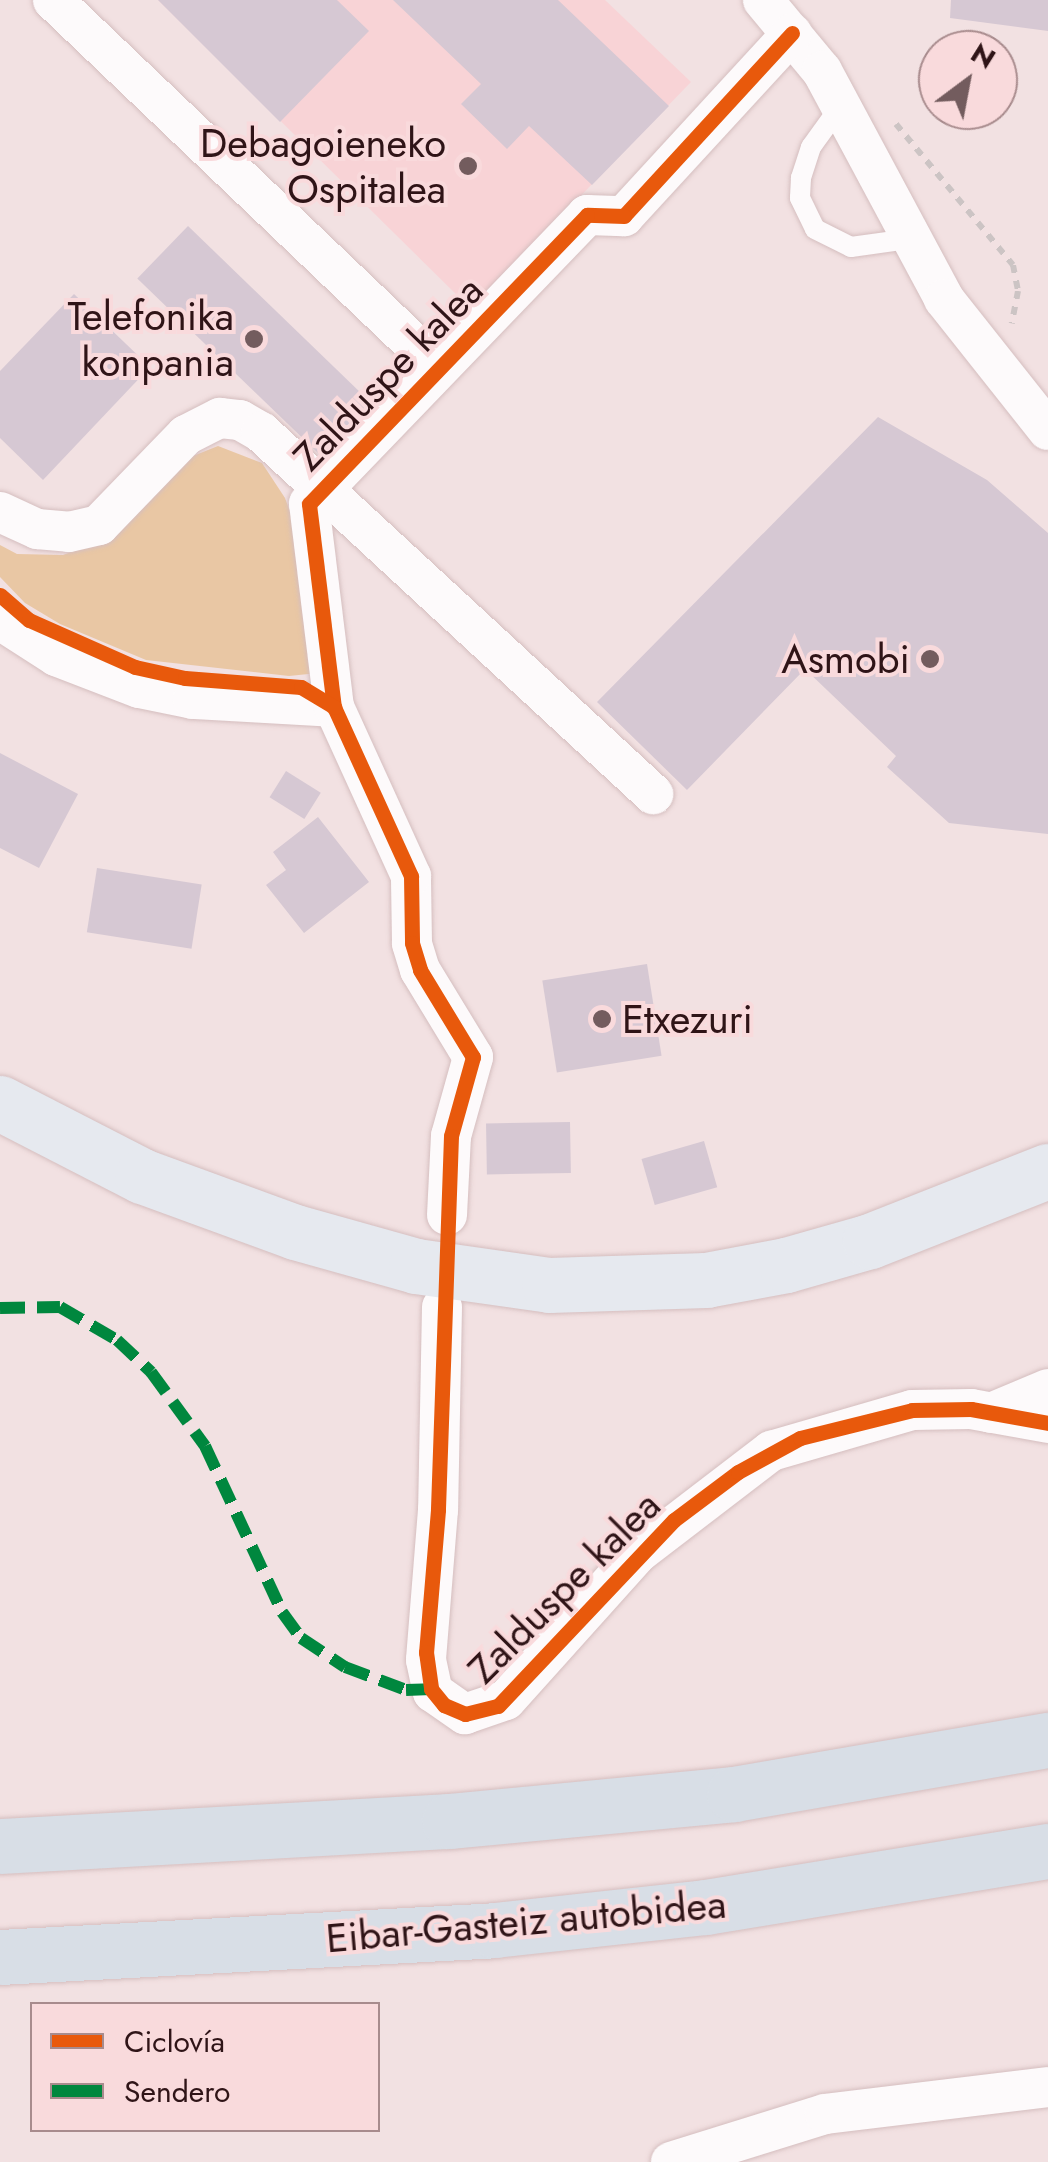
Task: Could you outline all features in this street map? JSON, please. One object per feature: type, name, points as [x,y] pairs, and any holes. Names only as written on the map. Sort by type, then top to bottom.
[{"type":"highway","points":[[0,1846],[450,1821],[734,1794],[1048,1740]]},
{"type":"highway","name":"Eibar-Gasteiz autobidea","points":[[0,1958],[494,1930],[706,1906],[1048,1851]]},
{"type":"main road","points":[[0,1103],[142,1176],[295,1232],[416,1266],[549,1284],[706,1280],[786,1265],[870,1242],[1048,1171]]},
{"type":"street","points":[[53,0],[438,368]]},
{"type":"street","points":[[763,0],[792,33],[842,104],[944,300],[1048,430]]},
{"type":"street","name":"Zalduspe kalea","points":[[447,1215],[452,1136],[473,1058],[420,970],[412,943],[411,876],[334,707],[306,523],[319,488],[588,215],[624,216],[792,33]]},
{"type":"street","points":[[0,512],[37,529],[69,532],[98,524],[186,434],[220,418],[261,432],[319,488]]},
{"type":"street","name":"Zalduspe kalea","points":[[319,488],[653,794]]},
{"type":"street","points":[[0,620],[56,656],[139,688],[192,699],[334,707]]},
{"type":"street","name":"Zalduspe kalea","points":[[442,1307],[437,1529],[426,1660],[433,1692],[465,1714],[506,1700],[638,1552],[772,1451],[912,1410],[991,1413]]},
{"type":"street","points":[[991,1413],[1048,1390]]},
{"type":"street","points":[[991,1413],[1048,1423]]},
{"type":"street","points":[[671,2162],[825,2114],[1048,2087]]},
{"type":"lane","points":[[842,104],[811,147],[801,178],[800,198],[815,229],[851,248],[909,239]]},
{"type":"path","points":[[887,113],[1013,264],[1018,291],[1010,333]]},
{"type":"shaded area","name":"Debagoieneko Ospitalea","points":[[158,0],[605,0],[691,82],[471,309]]},
{"type":"shaded area","points":[[218,446],[262,463],[285,498],[299,536],[318,673],[289,676],[146,660],[60,624],[25,603],[0,577],[0,545],[17,554],[63,555],[104,540],[193,456]]},
{"type":"building","points":[[158,0],[337,0],[369,31],[280,122]]},
{"type":"building","points":[[393,0],[558,0],[669,106],[592,185],[529,126],[507,149],[461,104],[481,84]]},
{"type":"building","points":[[951,0],[1048,0],[1048,31],[950,18]]},
{"type":"building","name":"Telefonika konpania","points":[[188,226],[370,402],[319,454],[137,279]]},
{"type":"building","points":[[74,294],[150,367],[43,480],[0,438],[0,371]]},
{"type":"building","points":[[878,417],[987,480],[1048,533],[1048,834],[949,823],[887,767],[896,756],[805,669],[687,790],[597,702]]},
{"type":"building","points":[[0,753],[78,794],[39,868],[0,848]]},
{"type":"building","points":[[286,771],[321,793],[304,819],[270,797]]},
{"type":"building","points":[[318,817],[369,882],[304,933],[266,885],[286,870],[273,852]]},
{"type":"building","points":[[97,868],[202,885],[192,949],[87,932]]},
{"type":"building","name":"Etxezuri","points":[[647,964],[662,1056],[557,1072],[542,981]]},
{"type":"building","points":[[570,1122],[571,1173],[487,1174],[486,1123]]},
{"type":"building","points":[[704,1141],[717,1187],[655,1205],[642,1159]]},
{"type":"marked path","points":[[0,1308],[60,1307],[117,1340],[151,1372],[205,1446],[282,1612],[301,1638],[345,1667],[406,1690],[431,1689]]},
{"type":"cycle path","points":[[792,33],[624,216],[587,215],[309,504],[334,707],[411,876],[412,943],[420,970],[473,1057],[451,1136],[438,1510],[426,1652],[431,1689],[444,1705],[465,1714],[498,1706],[674,1520],[738,1472],[800,1438],[912,1410],[971,1409],[1048,1423]]},
{"type":"cycle path","points":[[0,595],[29,620],[135,667],[185,678],[301,687],[334,707]]},
{"type":"place","name":"Debagoieneko Ospitalea","points":[[468,166]]},
{"type":"place","name":"Telefonika konpania","points":[[254,339]]},
{"type":"place","name":"Asmobi","points":[[930,659]]},
{"type":"place","name":"Etxezuri","points":[[602,1019]]}]
